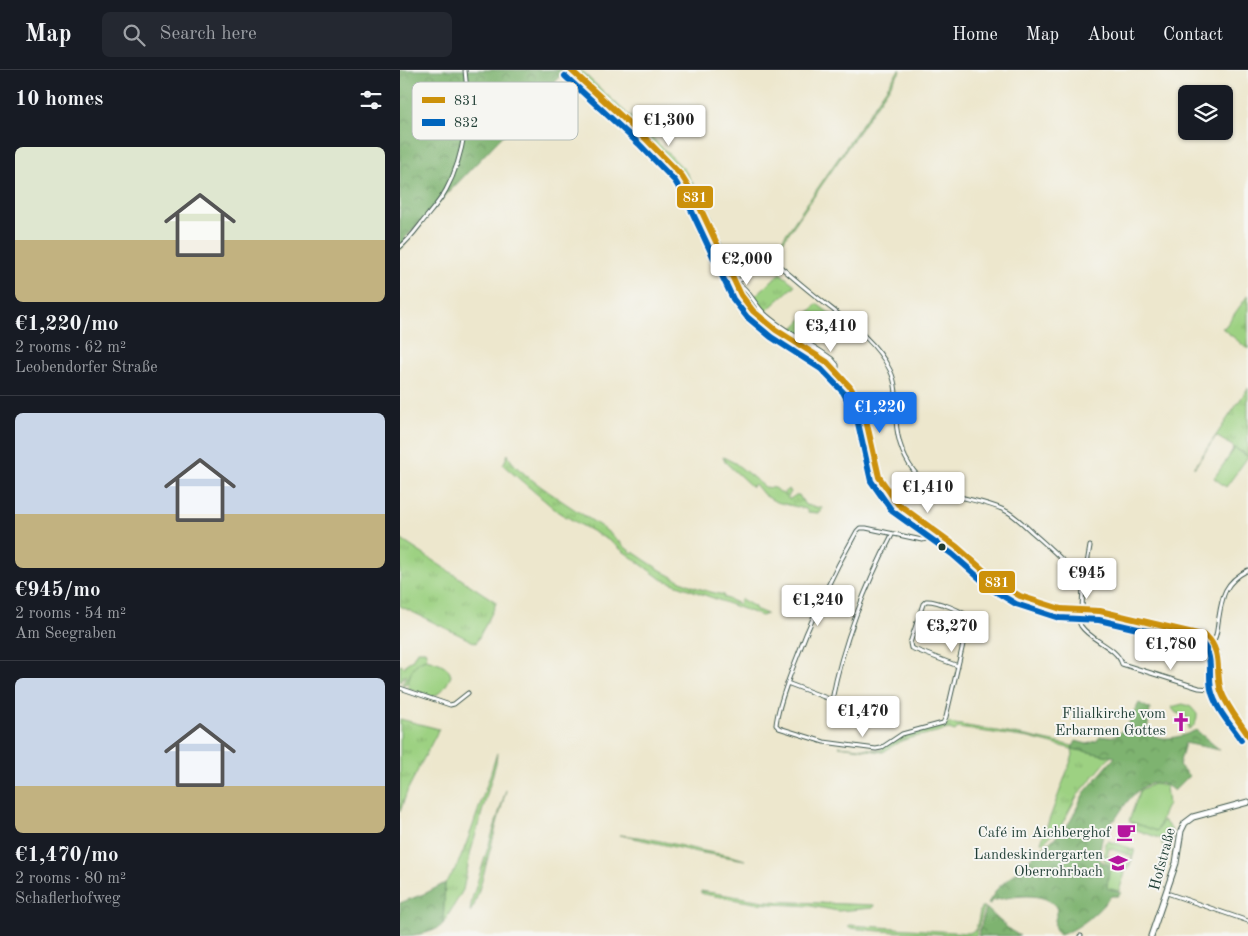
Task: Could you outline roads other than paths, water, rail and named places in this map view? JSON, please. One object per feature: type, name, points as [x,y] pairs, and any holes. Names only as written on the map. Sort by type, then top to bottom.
[{"type":"main road","points":[[571,70],[676,168],[695,198],[745,301],[764,321],[822,358],[852,390],[864,415],[876,469],[883,485],[898,504],[957,547],[1011,592],[1050,606],[1096,610],[1202,634],[1213,642],[1218,654],[1221,690],[1248,735]]},
{"type":"main road","name":"Hofstraße","points":[[1151,936],[1167,894],[1178,856],[1181,832],[1185,823],[1193,817],[1248,802]]},
{"type":"street","points":[[400,247],[446,191],[456,169],[463,140]]},
{"type":"street","points":[[735,282],[742,279],[768,257],[854,327],[872,343],[887,364],[895,383],[897,392],[897,427],[904,454],[914,472],[930,486],[954,495],[983,501],[1008,512],[1062,559],[1082,580]]},
{"type":"street","points":[[934,530],[924,540],[860,528],[819,604],[787,683],[776,726],[819,741],[879,748],[902,734],[937,726],[945,721],[958,666],[968,617],[933,601],[926,601],[923,604],[910,643],[911,648],[958,666]]},
{"type":"street","points":[[787,683],[832,700],[839,668],[869,580],[892,535]]},
{"type":"street","points":[[1090,546],[1085,575],[1082,580],[1078,620],[1083,629],[1119,657],[1122,664],[1199,688],[1221,690]]},
{"type":"street","points":[[1213,642],[1226,589],[1236,577],[1248,570]]},
{"type":"street","points":[[400,688],[450,706],[468,692]]},
{"type":"street","points":[[1167,894],[1248,921]]},
{"type":"water","points":[[762,251],[764,255],[742,273],[737,270],[735,263],[737,256]]},
{"type":"place","name":"Filialkirche vom Erbarmen Gottes","points":[[1181,722]]},
{"type":"place","name":"Café im Aichberghof","points":[[1126,832]]},
{"type":"place","name":"Landeskindergarten Oberrohrbach","points":[[1118,863]]}]
